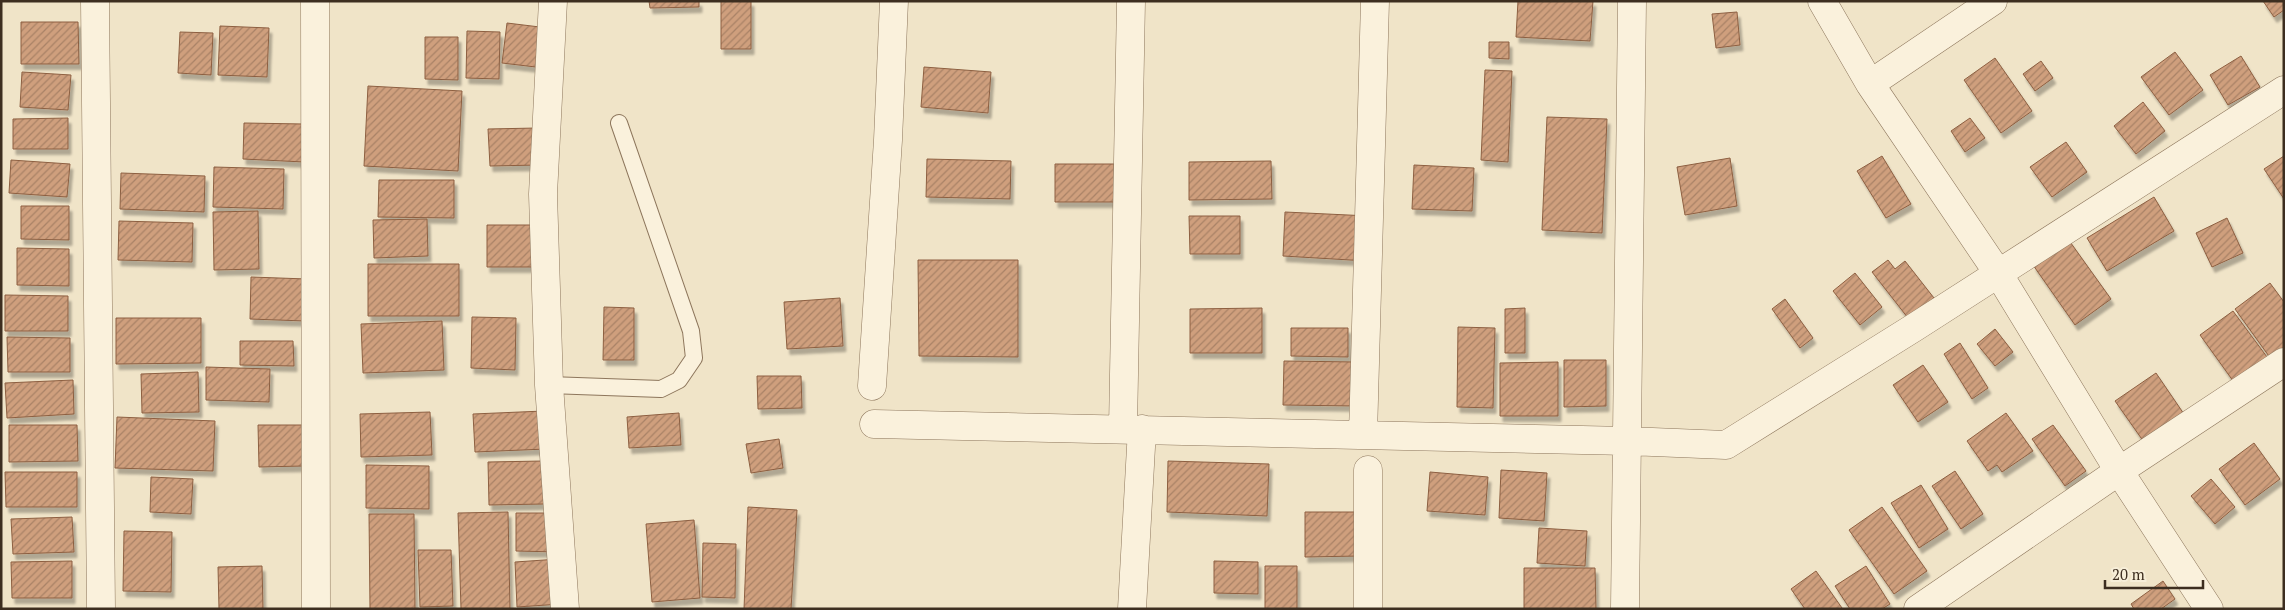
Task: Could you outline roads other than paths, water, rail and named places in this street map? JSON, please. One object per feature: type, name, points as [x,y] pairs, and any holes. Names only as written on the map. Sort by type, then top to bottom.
[{"type":"street","points":[[94,1],[101,609]]},
{"type":"street","points":[[315,1],[316,609]]},
{"type":"street","points":[[553,1],[543,194],[549,385],[565,609]]},
{"type":"street","points":[[872,386],[888,140],[894,1]]},
{"type":"street","points":[[1130,1],[1132,609]]},
{"type":"street","points":[[1364,435],[1375,1]]},
{"type":"street","points":[[1625,609],[1632,1]]},
{"type":"street","points":[[1822,1],[1870,84],[1998,273],[2119,471],[2209,609]]},
{"type":"street","points":[[1870,84],[1993,1]]},
{"type":"street","points":[[874,424],[1628,441],[1726,445],[2284,90]]},
{"type":"street","points":[[1918,609],[2119,471],[2284,362]]},
{"type":"street","points":[[1368,470],[1368,609]]},
{"type":"lane","points":[[549,385],[661,389],[679,380],[694,358],[691,331],[619,123]]}]
